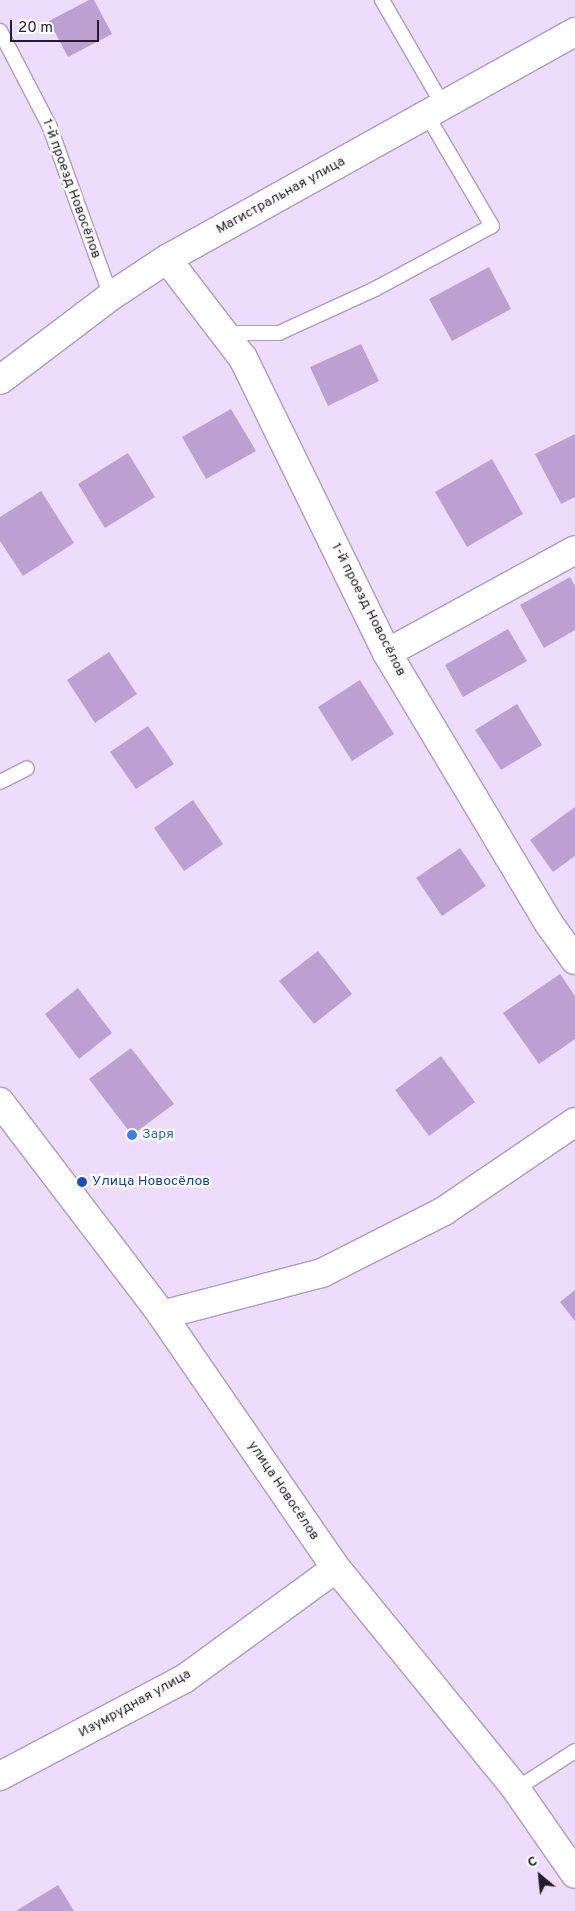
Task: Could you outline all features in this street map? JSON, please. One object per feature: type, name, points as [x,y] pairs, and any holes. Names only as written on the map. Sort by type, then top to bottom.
[{"type":"street","name":"Магистральная улица","points":[[0,380],[111,296],[166,259],[573,37]]},
{"type":"street","name":"1-й проезд Новосёлов","points":[[166,259],[243,358],[387,653],[550,925],[575,960]]},
{"type":"street","points":[[387,653],[575,550]]},
{"type":"street","name":"улица Новосёлов","points":[[0,1102],[162,1315],[336,1568],[516,1789],[575,1874]]},
{"type":"street","points":[[162,1315],[322,1273],[444,1211],[575,1122]]},
{"type":"street","name":"Изумрудная улица","points":[[0,1776],[184,1679],[336,1568]]},
{"type":"lane","points":[[222,333],[279,333],[375,289],[492,226],[382,0]]},
{"type":"lane","name":"1-й проезд Новосёлов","points":[[0,31],[49,125],[111,296]]},
{"type":"lane","points":[[0,782],[27,768]]},
{"type":"lane","points":[[516,1789],[575,1751]]},
{"type":"building","points":[[89,0],[94,0],[112,34],[68,57],[49,21]]},
{"type":"building","points":[[489,267],[511,309],[452,341],[429,299]]},
{"type":"building","points":[[361,344],[379,381],[328,406],[310,367]]},
{"type":"building","points":[[231,409],[256,451],[206,479],[182,437]]},
{"type":"building","points":[[575,434],[575,497],[561,504],[535,454]]},
{"type":"building","points":[[128,453],[155,497],[105,528],[78,484]]},
{"type":"building","points":[[492,459],[523,514],[467,547],[435,492]]},
{"type":"building","points":[[41,491],[74,543],[23,576],[0,541],[0,517]]},
{"type":"building","points":[[570,577],[575,586],[575,630],[544,648],[520,605]]},
{"type":"building","points":[[508,629],[527,661],[463,697],[445,665]]},
{"type":"building","points":[[109,652],[137,694],[95,723],[67,680]]},
{"type":"building","points":[[360,680],[394,734],[352,761],[318,707]]},
{"type":"building","points":[[517,704],[542,745],[501,770],[475,730]]},
{"type":"building","points":[[148,726],[174,764],[136,789],[110,752]]},
{"type":"building","points":[[193,800],[223,844],[184,871],[154,828]]},
{"type":"building","points":[[575,807],[575,856],[553,872],[530,840]]},
{"type":"building","points":[[460,848],[486,886],[442,916],[416,878]]},
{"type":"building","points":[[318,951],[352,994],[314,1024],[279,981]]},
{"type":"building","points":[[560,974],[575,996],[575,1039],[539,1064],[503,1013]]},
{"type":"building","points":[[78,988],[112,1033],[79,1059],[45,1014]]},
{"type":"building","points":[[131,1048],[174,1104],[132,1135],[89,1079]]},
{"type":"building","points":[[441,1056],[475,1102],[429,1136],[395,1090]]},
{"type":"building","points":[[575,1290],[575,1321],[560,1302]]},
{"type":"building","points":[[58,1885],[74,1911],[16,1911]]},
{"type":"place","name":"Заря","points":[[132,1135]]},
{"type":"place","name":"Улица Новосёлов","points":[[82,1182]]}]
